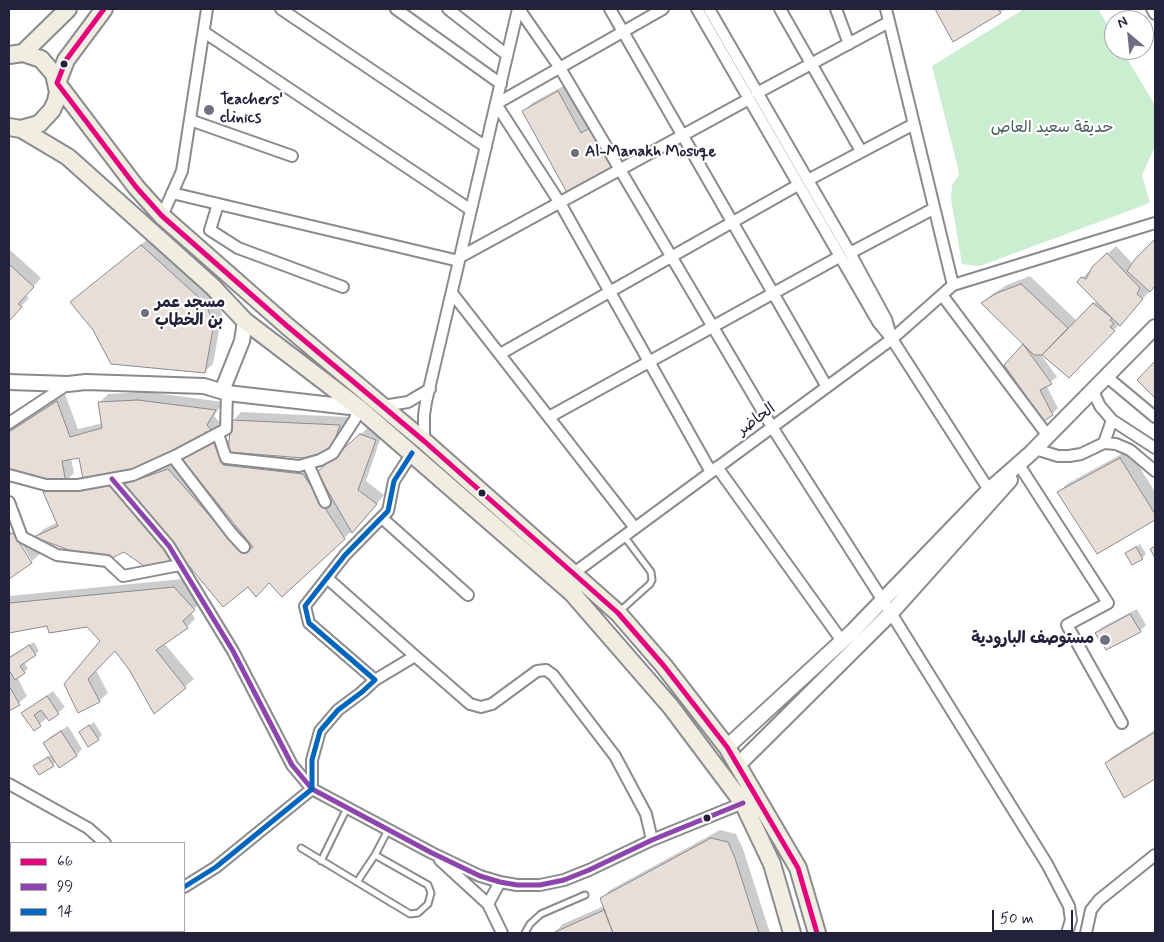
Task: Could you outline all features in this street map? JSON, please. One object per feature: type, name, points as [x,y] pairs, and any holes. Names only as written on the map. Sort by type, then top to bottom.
[{"type":"main road","points":[[14,53],[68,9]]},
{"type":"main road","points":[[12,128],[39,124],[47,118],[56,101],[57,83],[66,60],[104,9]]},
{"type":"main road","points":[[14,53],[41,60],[54,74],[57,83],[136,188],[162,216],[287,326],[424,441],[618,614],[664,666],[727,747],[798,868],[817,933]]},
{"type":"main road","points":[[12,128],[68,157],[212,286],[245,321],[359,408],[572,593],[671,707],[742,803],[772,864],[792,933]]},
{"type":"main road","points":[[224,392],[242,341],[245,321]]},
{"type":"main road","points":[[738,765],[891,613],[1021,468],[1034,451],[1155,327]]},
{"type":"main road","points":[[9,382],[68,384],[86,382],[204,386],[224,392],[359,408]]},
{"type":"main road","points":[[727,747],[842,641],[988,490],[1034,451]]},
{"type":"street","points":[[162,216],[182,170],[207,9]]},
{"type":"street","points":[[281,9],[486,147]]},
{"type":"street","points":[[396,9],[501,84]]},
{"type":"street","points":[[448,9],[507,55]]},
{"type":"street","points":[[424,441],[424,415],[519,9]]},
{"type":"street","points":[[519,9],[560,68],[772,427],[891,613],[1047,864],[1070,906],[1069,929],[1084,933],[1094,905],[1155,855]]},
{"type":"street","points":[[610,9],[827,387]]},
{"type":"street","points":[[496,104],[663,9]]},
{"type":"street","points":[[697,9],[808,180],[886,318],[892,339]]},
{"type":"street","points":[[709,9],[798,185],[839,257],[878,322],[892,339],[988,490]]},
{"type":"street","points":[[780,9],[861,151]]},
{"type":"street","points":[[836,9],[849,44]]},
{"type":"street","points":[[886,9],[933,209],[953,285],[1155,223]]},
{"type":"street","points":[[1152,9],[1155,14]]},
{"type":"street","points":[[172,193],[460,259],[890,22]]},
{"type":"street","points":[[204,32],[471,210]]},
{"type":"street","points":[[496,104],[560,203],[649,361],[714,469],[842,641]]},
{"type":"street","points":[[190,120],[292,156]]},
{"type":"street","points":[[808,180],[914,124]]},
{"type":"street","points":[[500,354],[798,185]]},
{"type":"street","points":[[218,204],[210,230],[238,248],[342,286]]},
{"type":"street","points":[[850,253],[933,209]]},
{"type":"street","points":[[549,416],[839,257]]},
{"type":"street","name":"الحاضر","points":[[574,573],[892,339],[953,285]]},
{"type":"street","points":[[452,292],[635,528]]},
{"type":"street","points":[[942,295],[1048,436]]},
{"type":"street","points":[[1106,377],[1155,417]]},
{"type":"street","points":[[9,424],[68,384]]},
{"type":"street","points":[[383,406],[408,402],[430,389]]},
{"type":"street","points":[[1092,391],[1100,406],[1112,420],[1155,448]]},
{"type":"street","points":[[9,475],[46,485],[78,485],[132,475],[173,457],[226,429],[224,392]]},
{"type":"street","points":[[218,434],[226,458],[299,466],[320,460],[333,452],[355,419],[359,408]]},
{"type":"street","points":[[1104,444],[1112,420]]},
{"type":"street","points":[[1034,451],[1069,456],[1081,454],[1104,444],[1116,444],[1130,450],[1155,471]]},
{"type":"street","points":[[375,680],[309,623],[305,606],[345,555],[388,511],[394,481],[412,453]]},
{"type":"street","points":[[173,457],[232,534],[244,546]]},
{"type":"street","points":[[308,464],[325,502]]},
{"type":"street","points":[[1021,468],[1108,604],[1067,625],[1122,723]]},
{"type":"street","points":[[112,479],[169,546],[233,651],[292,765],[312,789],[432,853],[480,876],[500,882],[517,885],[540,885],[564,880],[652,840],[742,803]]},
{"type":"street","points":[[9,502],[22,537],[57,555],[107,562],[123,576],[180,565]]},
{"type":"street","points":[[382,518],[468,595]]},
{"type":"street","points":[[327,578],[470,704],[481,707],[492,704],[537,671],[546,670],[553,675],[615,756],[646,814],[652,840]]},
{"type":"street","points":[[312,789],[312,760],[320,731],[338,710],[375,680],[415,656]]},
{"type":"street","points":[[9,784],[88,828],[104,842]]},
{"type":"street","points":[[185,886],[216,867],[312,789]]},
{"type":"street","points":[[432,853],[488,904],[502,933]]},
{"type":"street","points":[[488,904],[500,882]]},
{"type":"lane","points":[[618,614],[652,580],[651,572],[624,536]]},
{"type":"lane","points":[[321,861],[347,808]]},
{"type":"lane","points":[[357,882],[388,830]]},
{"type":"lane","points":[[301,848],[410,914],[418,913],[428,904],[431,893],[428,885],[375,854]]},
{"type":"lane","points":[[525,933],[530,924],[541,914],[585,895]]},
{"type":"green space","name":"حديقة سعيد العاص","points":[[1024,9],[1098,9],[1104,19],[1104,60],[1128,60],[1155,105],[1155,147],[1142,175],[1150,203],[980,266],[962,264],[951,199],[952,185],[959,175],[958,168],[932,66]]},
{"type":"water","points":[[9,899],[10,932],[41,933],[9,933]]},
{"type":"building","points":[[935,9],[998,9],[1001,13],[953,42]]},
{"type":"building","name":"Al-Manakh Mosuqe","points":[[558,91],[581,133],[590,128],[615,174],[570,198],[522,111]]},
{"type":"building","points":[[1155,239],[1155,286],[1150,292],[1127,271],[1135,259]]},
{"type":"building","name":"مسجد عمر بن الخطاب","points":[[141,245],[205,303],[214,323],[205,373],[111,364],[93,330],[70,302]]},
{"type":"building","points":[[1107,253],[1140,288],[1137,294],[1143,299],[1120,326],[1077,282],[1081,277],[1086,279],[1092,267]]},
{"type":"building","points":[[9,264],[34,287],[18,304],[22,307],[9,321]]},
{"type":"building","points":[[1021,284],[1068,328],[1042,355],[1034,355],[981,303],[997,293]]},
{"type":"building","points":[[1093,303],[1112,318],[1110,320],[1114,324],[1110,327],[1115,331],[1069,378],[1042,355]]},
{"type":"building","points":[[1023,344],[1052,384],[1040,390],[1053,415],[1044,421],[1004,365]]},
{"type":"building","points":[[1155,361],[1155,398],[1137,380]]},
{"type":"building","points":[[138,400],[216,410],[207,425],[213,432],[132,472],[83,479],[79,458],[62,461],[66,483],[9,471],[9,432],[57,401],[70,437],[102,428],[98,402]]},
{"type":"building","points":[[231,420],[340,425],[331,451],[303,458],[228,452]]},
{"type":"building","points":[[360,434],[376,440],[358,490],[377,504],[352,533],[317,472]]},
{"type":"building","points":[[213,441],[223,465],[303,474],[345,539],[282,597],[269,583],[256,597],[248,587],[223,607],[122,485],[168,469],[243,553],[253,547],[181,458]]},
{"type":"building","points":[[1120,458],[1155,514],[1155,520],[1097,554],[1057,492]]},
{"type":"building","points":[[108,484],[175,563],[144,566],[124,552],[112,558],[77,553],[34,537],[58,526],[43,492]]},
{"type":"building","points":[[13,533],[32,563],[9,579],[9,535]]},
{"type":"building","points":[[1155,546],[1155,558],[1150,549]]},
{"type":"building","points":[[1136,547],[1143,559],[1132,565],[1125,553]]},
{"type":"building","points":[[174,587],[195,610],[183,621],[188,628],[156,650],[186,688],[154,714],[130,671],[115,651],[88,679],[100,702],[78,713],[64,684],[100,641],[87,627],[49,633],[47,626],[9,633],[9,603]]},
{"type":"building","points":[[1130,614],[1141,632],[1106,650],[1095,633]]},
{"type":"building","points":[[29,645],[36,655],[20,666],[25,673],[15,680],[9,670],[9,658]]},
{"type":"building","points":[[9,686],[20,705],[9,711]]},
{"type":"building","points":[[47,696],[59,714],[49,721],[41,710],[34,715],[41,726],[34,731],[21,713]]},
{"type":"building","points":[[89,725],[99,740],[88,747],[79,732]]},
{"type":"building","points":[[61,731],[77,756],[59,768],[43,743]]},
{"type":"building","points":[[1155,732],[1155,779],[1124,798],[1105,763]]},
{"type":"building","points":[[48,757],[54,766],[39,775],[33,766]]},
{"type":"building","points":[[711,838],[728,842],[759,933],[613,933],[600,898]]},
{"type":"building","points":[[604,910],[613,933],[553,933]]},
{"type":"transit line","name":"66","points":[[104,9],[66,60],[57,83],[136,187],[162,216],[287,326],[424,441],[618,613],[664,666],[727,747],[798,868],[817,933]]},
{"type":"transit line","name":"14","points":[[185,886],[216,867],[312,789],[312,760],[320,731],[338,710],[375,680],[309,623],[305,606],[345,555],[388,511],[394,481],[412,453]]},
{"type":"transit line","name":"99","points":[[112,479],[169,546],[233,651],[292,765],[312,789],[432,853],[480,876],[500,882],[517,885],[540,885],[564,880],[589,870],[652,840],[743,803]]},
{"type":"place","name":"Teachers' clinics","points":[[209,110]]},
{"type":"place","name":"Al-Manakh Mosuqe","points":[[575,153]]},
{"type":"place","name":"مسجد عمر بن الخطاب","points":[[145,313]]},
{"type":"place","name":"مستوصف البارودية","points":[[1105,640]]}]
